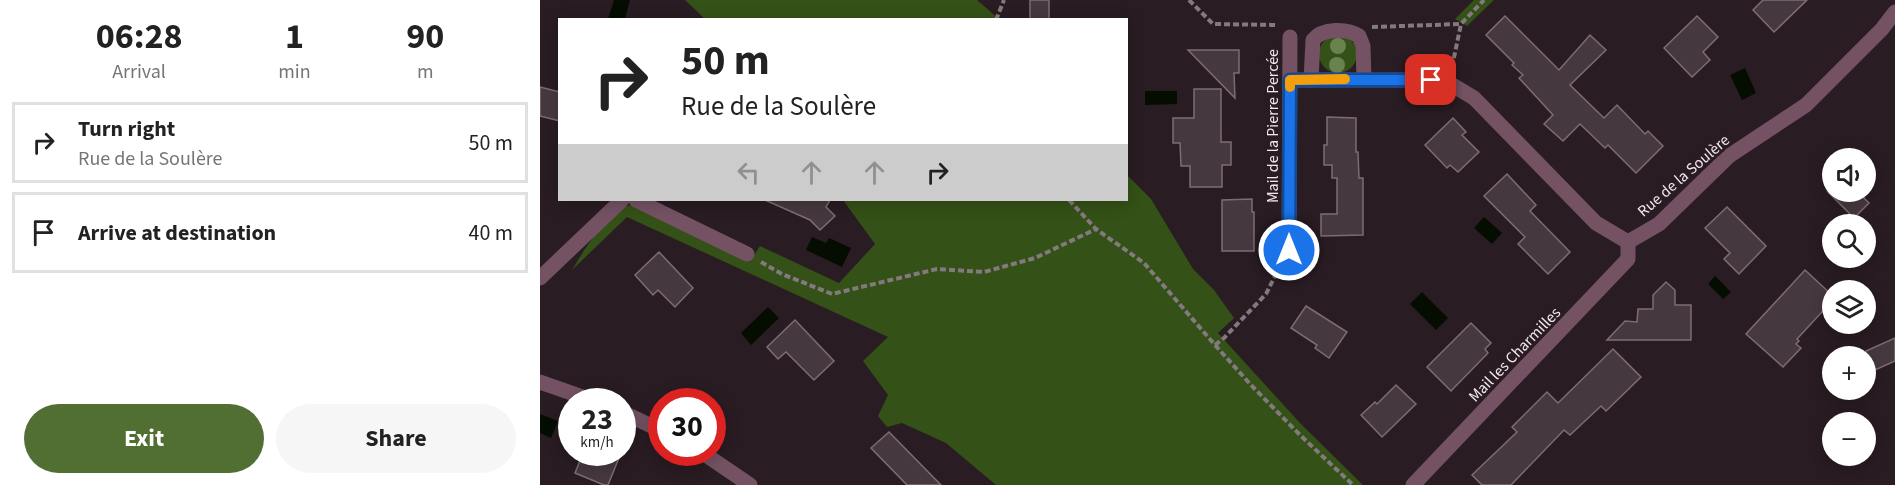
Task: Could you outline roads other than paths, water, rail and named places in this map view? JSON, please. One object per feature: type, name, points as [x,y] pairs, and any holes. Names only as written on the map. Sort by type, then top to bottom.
[{"type":"street","name":"Rue de la Soulère","points":[[1628,242],[1659,224],[1729,156],[1806,105],[1882,29],[1895,12]]},
{"type":"street","name":"Mail de la Pierre Percée","points":[[1285,31],[1290,80],[1289,250]]},
{"type":"street","points":[[1311,80],[1311,45],[1316,36],[1326,31],[1350,32],[1359,36],[1363,46],[1364,79]]},
{"type":"street","points":[[1290,80],[1435,80],[1454,86],[1474,99],[1596,224],[1628,242]]},
{"type":"street","points":[[540,278],[621,201]]},
{"type":"street","points":[[638,201],[747,254]]},
{"type":"street","name":"Mail les Charmilles","points":[[1413,485],[1629,259],[1628,242]]},
{"type":"street","points":[[540,382],[558,388]]},
{"type":"street","points":[[722,466],[750,485]]}]
